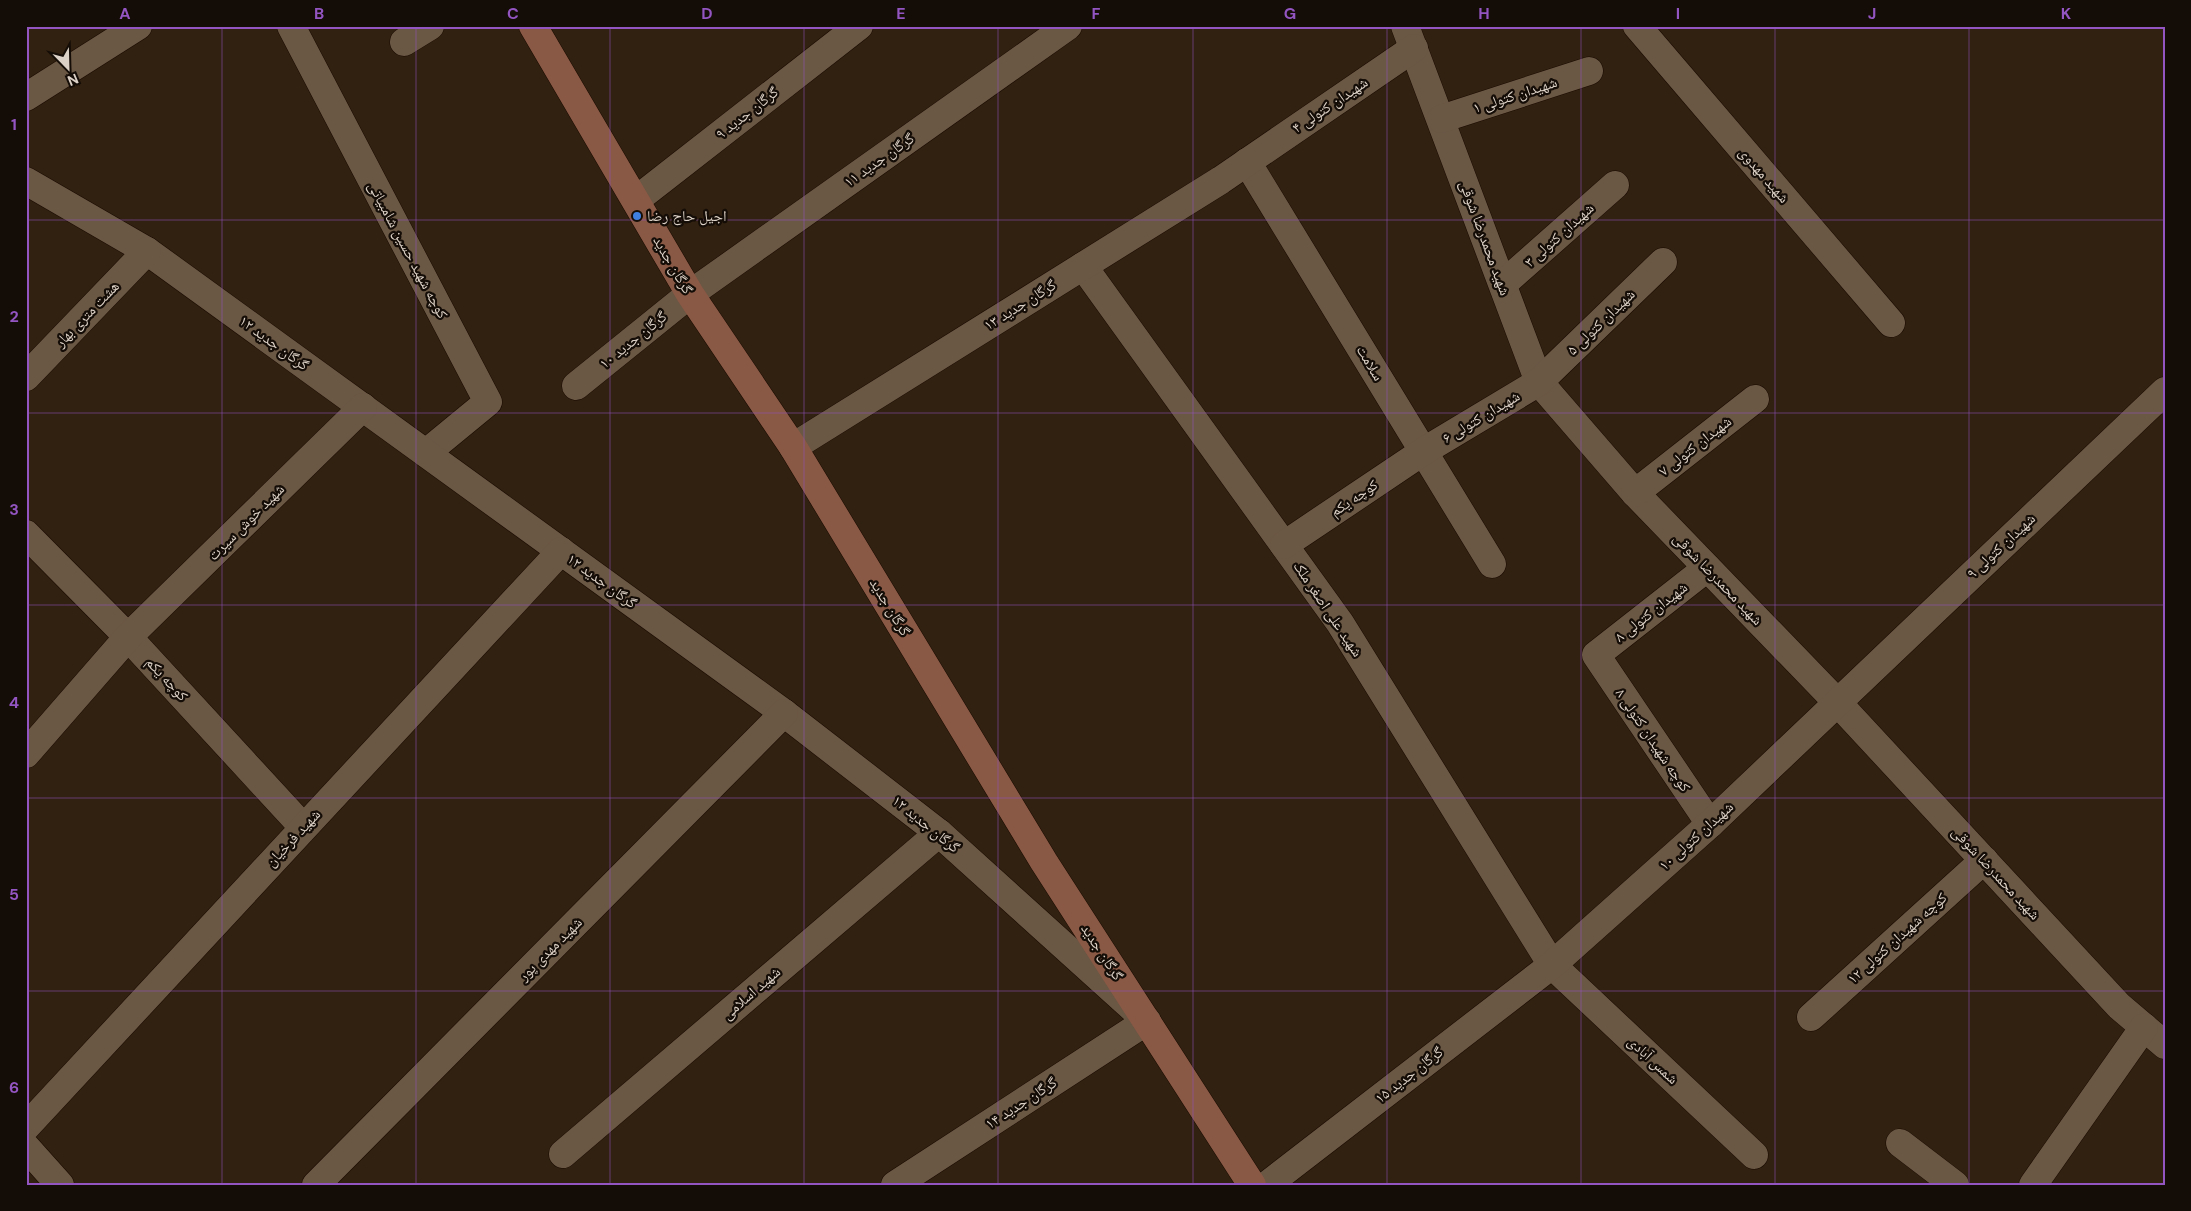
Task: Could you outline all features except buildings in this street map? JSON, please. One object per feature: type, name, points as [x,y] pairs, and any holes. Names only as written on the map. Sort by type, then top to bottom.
[{"type":"main road","name":"گرگان جدید","points":[[533,26],[690,294],[792,447],[1039,854],[1252,1185]]},
{"type":"street","points":[[26,97],[138,26]]},
{"type":"street","name":"کوچه شهید حسین شامبیاتی","points":[[291,26],[488,402],[426,453]]},
{"type":"street","points":[[404,42],[430,26]]},
{"type":"street","name":"گرگان جدید ۹","points":[[636,200],[859,26]]},
{"type":"street","name":"گرگان جدید ۱۱","points":[[690,294],[1068,26]]},
{"type":"street","name":"شهید مهدوی","points":[[1637,26],[1892,323]]},
{"type":"street","name":"شهید محمدرضا شوقی","points":[[1409,37],[1503,284],[1538,382],[1635,493],[1837,702],[2119,1006],[2165,1045]]},
{"type":"street","name":"۴ شهیدان کتولی","points":[[1247,162],[1409,37]]},
{"type":"street","name":"۱ شهیدان کتولی","points":[[1441,119],[1589,71]]},
{"type":"street","name":"گرگان جدید ۱۳","points":[[792,447],[1247,162]]},
{"type":"street","name":"سلامت","points":[[1247,162],[1492,564]]},
{"type":"street","name":"گرگان جدید ۱۲","points":[[26,180],[147,251],[784,713],[939,833],[1147,1021]]},
{"type":"street","name":"۳ شهیدان کتولی","points":[[1503,284],[1615,185]]},
{"type":"street","name":"هشت متری بهار","points":[[26,378],[147,251]]},
{"type":"street","name":"۵ شهیدان کتولی","points":[[1538,382],[1663,262]]},
{"type":"street","name":"شهید علی اصغر ملک","points":[[1083,266],[1340,623],[1552,965]]},
{"type":"street","name":"گرگان جدید ۱۰","points":[[576,386],[690,294]]},
{"type":"street","name":"۶ شهیدان کتولی","points":[[1424,451],[1538,382]]},
{"type":"street","name":"۹ شهیدان کتولی","points":[[1837,702],[2165,391]]},
{"type":"street","name":"۷ شهیدان کتولی","points":[[1635,493],[1755,400]]},
{"type":"street","name":"شهید خوش سیرت","points":[[26,754],[128,637],[363,407]]},
{"type":"street","name":"کوچه یکم","points":[[1284,545],[1424,451]]},
{"type":"street","name":"کوچه یکم","points":[[26,534],[128,637],[303,827]]},
{"type":"street","name":"شهید فرخیان","points":[[26,1127],[561,551]]},
{"type":"street","name":"۸ شهیدان کتولی","points":[[1596,655],[1707,568]]},
{"type":"street","name":"کوچه شهیدان کتولی ۸","points":[[1596,655],[1710,824]]},
{"type":"street","name":"۱۰ شهیدان کتولی","points":[[1552,965],[1710,824],[1837,702]]},
{"type":"street","name":"شهید مهدی پور","points":[[316,1185],[784,713]]},
{"type":"street","name":"شهید اسلامی","points":[[563,1154],[939,833]]},
{"type":"street","name":"کوچه شهیدان کتولی ۱۲","points":[[1811,1016],[1984,860]]},
{"type":"street","name":"شمس آبادی","points":[[1552,965],[1754,1155]]},
{"type":"street","name":"۱۵ گرگان جدید","points":[[1267,1185],[1552,965]]},
{"type":"street","name":"گرگان جدید ۱۴","points":[[895,1185],[1147,1021]]},
{"type":"street","points":[[2032,1185],[2144,1027]]},
{"type":"street","points":[[1900,1143],[1955,1185]]},
{"type":"street","points":[[26,1147],[60,1185]]},
{"type":"place","name":"اجیل حاج رضا","points":[[637,216]]}]
